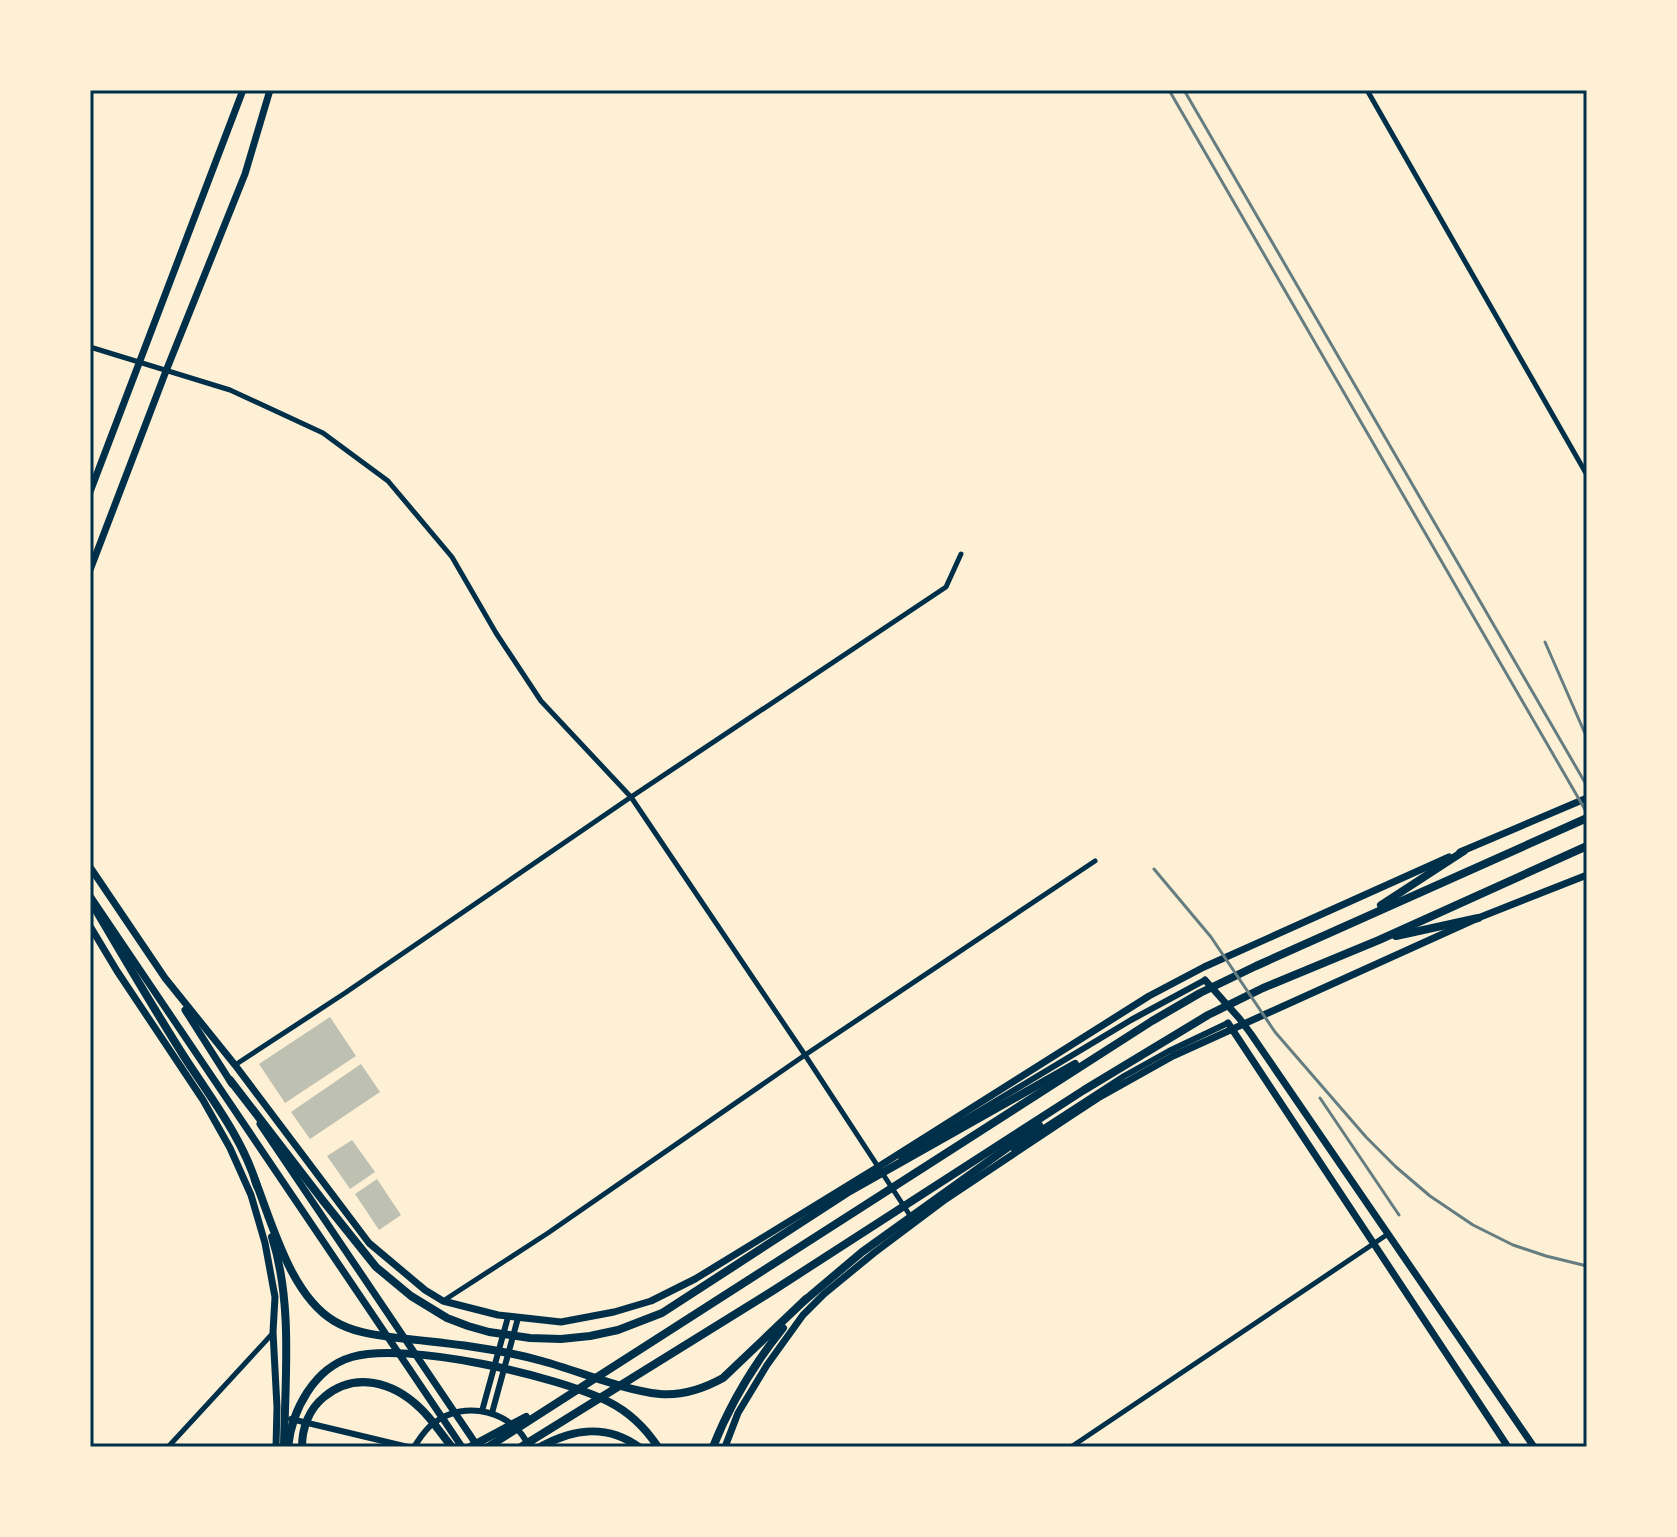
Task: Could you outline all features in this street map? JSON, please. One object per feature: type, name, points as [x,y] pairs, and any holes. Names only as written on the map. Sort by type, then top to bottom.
[{"type":"highway","points":[[230,1080],[376,1267],[411,1296],[447,1318],[489,1332],[561,1339],[604,1333],[662,1313],[850,1191],[1200,993],[1587,818]]},
{"type":"highway","points":[[521,1447],[774,1290],[1084,1090],[1208,1015],[1587,846]]},
{"type":"highway","points":[[1357,921],[1464,851]]},
{"type":"highway","points":[[90,898],[145,994],[226,1121],[245,1156],[286,1259],[301,1288],[321,1311],[335,1322],[357,1332],[499,1351],[642,1391],[675,1395],[707,1387],[723,1378],[806,1299],[862,1252],[1144,1053]]},
{"type":"highway","points":[[1379,940],[1478,918]]},
{"type":"highway","points":[[483,1447],[1152,1021]]},
{"type":"highway","points":[[255,1180],[277,1254],[285,1301],[286,1447]]},
{"type":"highway","points":[[713,1447],[738,1394],[769,1345],[806,1299]]},
{"type":"highway","points":[[286,1447],[298,1410],[319,1377],[350,1357],[372,1353],[437,1357],[515,1371],[585,1392],[610,1402],[630,1415],[658,1447]]},
{"type":"highway","points":[[302,1447],[310,1411],[333,1389],[360,1381],[384,1385],[408,1397],[422,1409],[452,1447]]},
{"type":"highway","points":[[470,1447],[555,1403]]},
{"type":"highway","points":[[540,1447],[564,1437],[596,1430],[627,1438],[639,1447]]},
{"type":"main road","points":[[90,492],[243,90]]},
{"type":"main road","points":[[90,570],[245,174],[270,90]]},
{"type":"main road","points":[[165,978],[369,1243],[425,1290],[443,1301],[508,1317],[561,1322],[651,1301],[695,1279],[1149,996],[1204,967],[1587,798]]},
{"type":"main road","points":[[90,867],[428,1373],[483,1447]]},
{"type":"main road","points":[[725,1447],[752,1387],[803,1315],[824,1294],[946,1199],[1098,1098],[1173,1056],[1478,918],[1587,875]]},
{"type":"main road","points":[[90,898],[462,1447]]},
{"type":"main road","points":[[90,926],[203,1100],[230,1148],[251,1195],[265,1243],[275,1297],[276,1447]]},
{"type":"main road","points":[[1205,980],[1245,1026],[1534,1447]]},
{"type":"main road","points":[[1228,1023],[1508,1447]]},
{"type":"street","points":[[1367,90],[1587,475]]},
{"type":"street","points":[[90,347],[230,390],[323,433],[388,481],[452,557],[496,633],[541,701],[631,797],[915,1222],[943,1194],[1124,1076],[1228,1023]]},
{"type":"street","points":[[235,1065],[348,992],[631,797],[946,587],[961,554]]},
{"type":"street","points":[[443,1301],[561,1225],[805,1055],[1095,861]]},
{"type":"street","points":[[878,1167],[919,1147],[1131,1020],[1205,980]]},
{"type":"street","points":[[1071,1447],[1388,1234]]},
{"type":"street","points":[[482,1411],[508,1317]]},
{"type":"street","points":[[492,1413],[518,1318]]},
{"type":"street","points":[[168,1447],[273,1332]]},
{"type":"street","points":[[414,1447],[434,1422],[465,1410],[492,1413],[511,1423],[529,1447]]},
{"type":"street","points":[[276,1416],[408,1447]]},
{"type":"building","points":[[330,1017],[356,1056],[285,1103],[259,1064]]},
{"type":"building","points":[[361,1064],[380,1092],[310,1139],[291,1112]]},
{"type":"building","points":[[352,1140],[375,1172],[350,1189],[327,1156]]},
{"type":"building","points":[[377,1179],[401,1215],[379,1230],[355,1194]]},
{"type":"railway","points":[[1169,90],[1587,813]]},
{"type":"railway","points":[[1184,90],[1587,786]]},
{"type":"railway","points":[[1545,642],[1587,738]]},
{"type":"railway","points":[[1154,869],[1211,937],[1275,1032],[1396,1167],[1430,1196],[1473,1225],[1513,1245],[1587,1266]]},
{"type":"railway","points":[[1320,1098],[1399,1215]]}]
